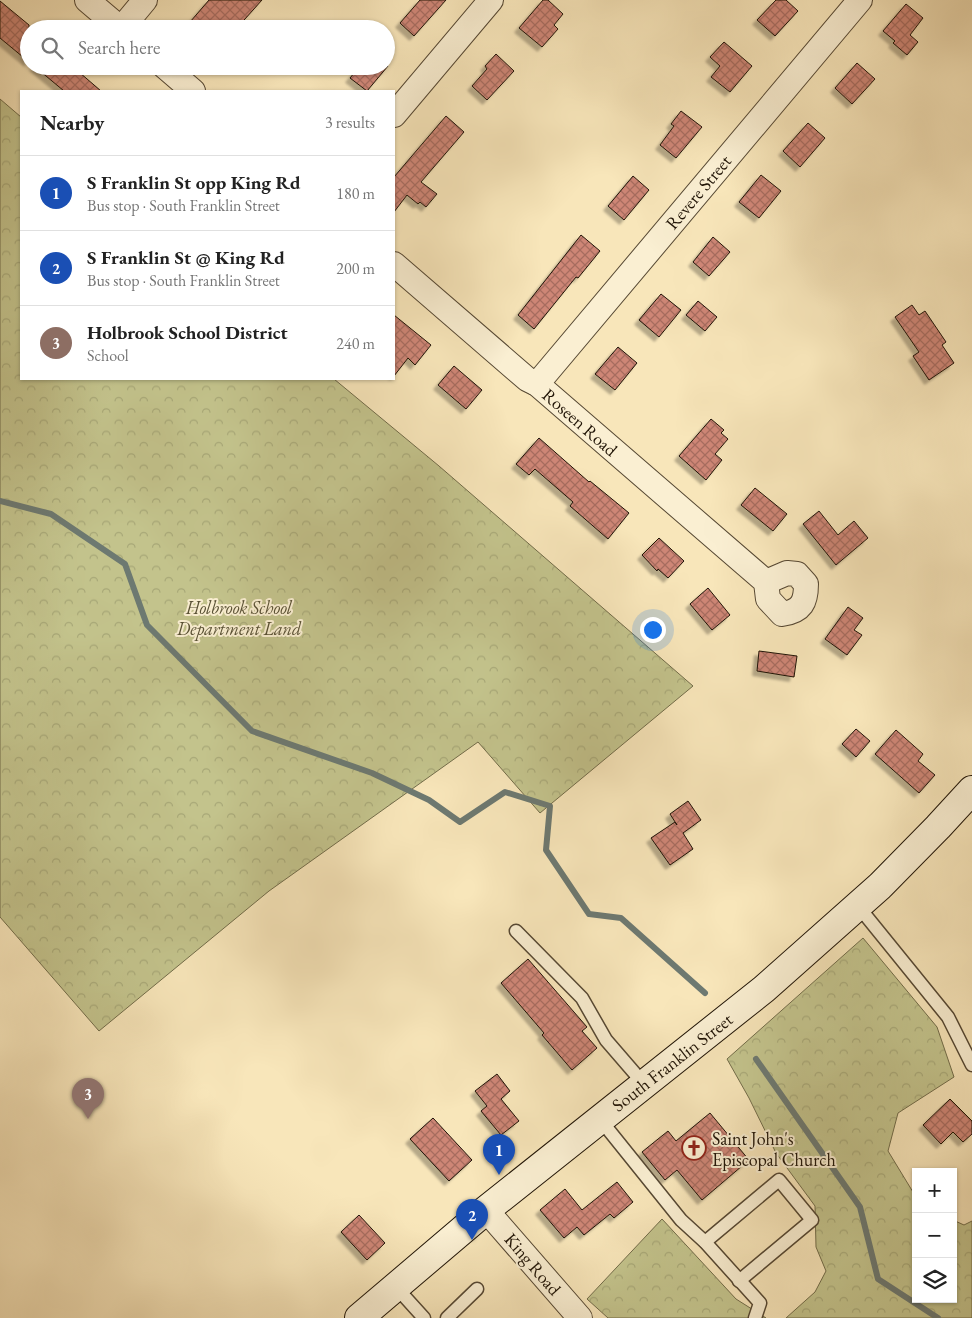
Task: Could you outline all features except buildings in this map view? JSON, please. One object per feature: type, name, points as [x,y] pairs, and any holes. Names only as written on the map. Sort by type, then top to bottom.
[{"type":"main road","name":"South Franklin Street","points":[[358,1318],[486,1210],[764,989],[858,906],[913,854],[972,790]]},
{"type":"street","points":[[87,0],[110,20]]},
{"type":"street","points":[[128,20],[145,0]]},
{"type":"street","points":[[395,114],[491,0]]},
{"type":"street","name":"Revere Street","points":[[537,384],[860,0]]},
{"type":"street","points":[[174,75],[192,90]]},
{"type":"street","name":"Roseen Road","points":[[395,265],[527,379],[537,384],[766,582]]},
{"type":"street","name":"King Road","points":[[486,1210],[580,1318]]},
{"type":"lane","points":[[858,906],[948,1017],[972,1065]]},
{"type":"lane","points":[[516,931],[582,998],[606,1040],[644,1084]]},
{"type":"lane","points":[[600,1118],[681,1220],[705,1242],[760,1304],[755,1318]]},
{"type":"lane","points":[[705,1242],[779,1180],[812,1220],[739,1281]]},
{"type":"lane","points":[[395,1286],[424,1318]]},
{"type":"lane","points":[[446,1318],[477,1289]]},
{"type":"green space","name":"Holbrook School Department Land","points":[[0,99],[20,116],[20,380],[335,380],[439,466],[693,686],[540,813],[478,742],[269,891],[99,1031],[0,917]]},
{"type":"green space","points":[[863,938],[937,1027],[954,1077],[898,1113],[888,1151],[912,1190],[912,1303],[957,1303],[957,1222],[964,1225],[972,1221],[972,1318],[786,1318],[815,1292],[826,1271],[816,1247],[815,1206],[776,1153],[727,1059]]},
{"type":"green space","points":[[662,1219],[736,1299],[766,1318],[608,1318],[587,1299]]},
{"type":"waterway","points":[[0,501],[51,514],[125,564],[147,625],[252,731],[372,773],[429,800],[460,822],[505,792],[550,806],[546,850],[589,914],[621,918],[705,993]]},
{"type":"waterway","points":[[756,1059],[860,1207],[878,1279],[938,1318]]},
{"type":"place","name":"Holbrook School District","points":[[88,1119]]},
{"type":"place","name":"Saint John's Episcopal Church","points":[[694,1148]]},
{"type":"place","name":"S Franklin St opp King Rd","points":[[499,1175]]},
{"type":"place","name":"S Franklin St @ King Rd","points":[[472,1240]]}]
